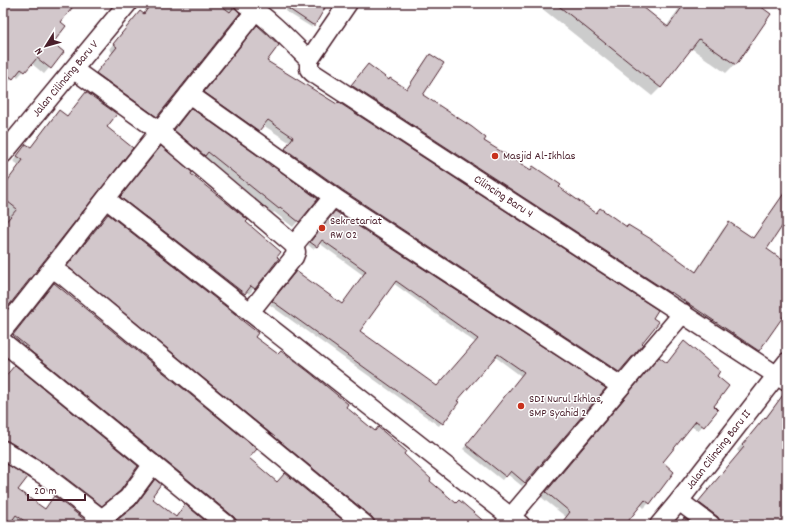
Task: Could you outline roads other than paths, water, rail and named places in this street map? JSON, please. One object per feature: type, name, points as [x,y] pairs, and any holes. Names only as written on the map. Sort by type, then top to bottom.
[{"type":"street","points":[[309,60],[348,3]]},
{"type":"street","name":"Jalan Cilincing Baru V","points":[[3,154],[74,70],[125,4]]},
{"type":"street","points":[[3,330],[32,295],[159,130],[189,94],[251,6]]},
{"type":"street","name":"Cilincing Baru 4","points":[[251,6],[309,60],[309,69],[313,73],[683,313],[784,373]]},
{"type":"street","points":[[74,70],[159,130],[294,245],[296,252],[294,257],[250,312]]},
{"type":"street","points":[[189,94],[333,197],[622,386]]},
{"type":"street","points":[[294,245],[333,197]]},
{"type":"street","points":[[106,199],[250,312],[512,522],[683,313]]},
{"type":"street","points":[[52,268],[365,525]]},
{"type":"street","points":[[3,342],[227,525]]},
{"type":"street","name":"Jalan Cilincing Baru II","points":[[659,525],[784,373]]},
{"type":"street","points":[[3,450],[47,477],[98,522],[128,498],[152,464]]},
{"type":"street","points":[[679,501],[711,525]]},
{"type":"place","name":"Masjid Al-Ikhlas","points":[[495,156]]},
{"type":"place","name":"Sekretariat RW 02","points":[[322,228]]},
{"type":"place","name":"SDI Nurul Ikhlas, SMP Syahid 2","points":[[521,406]]}]
